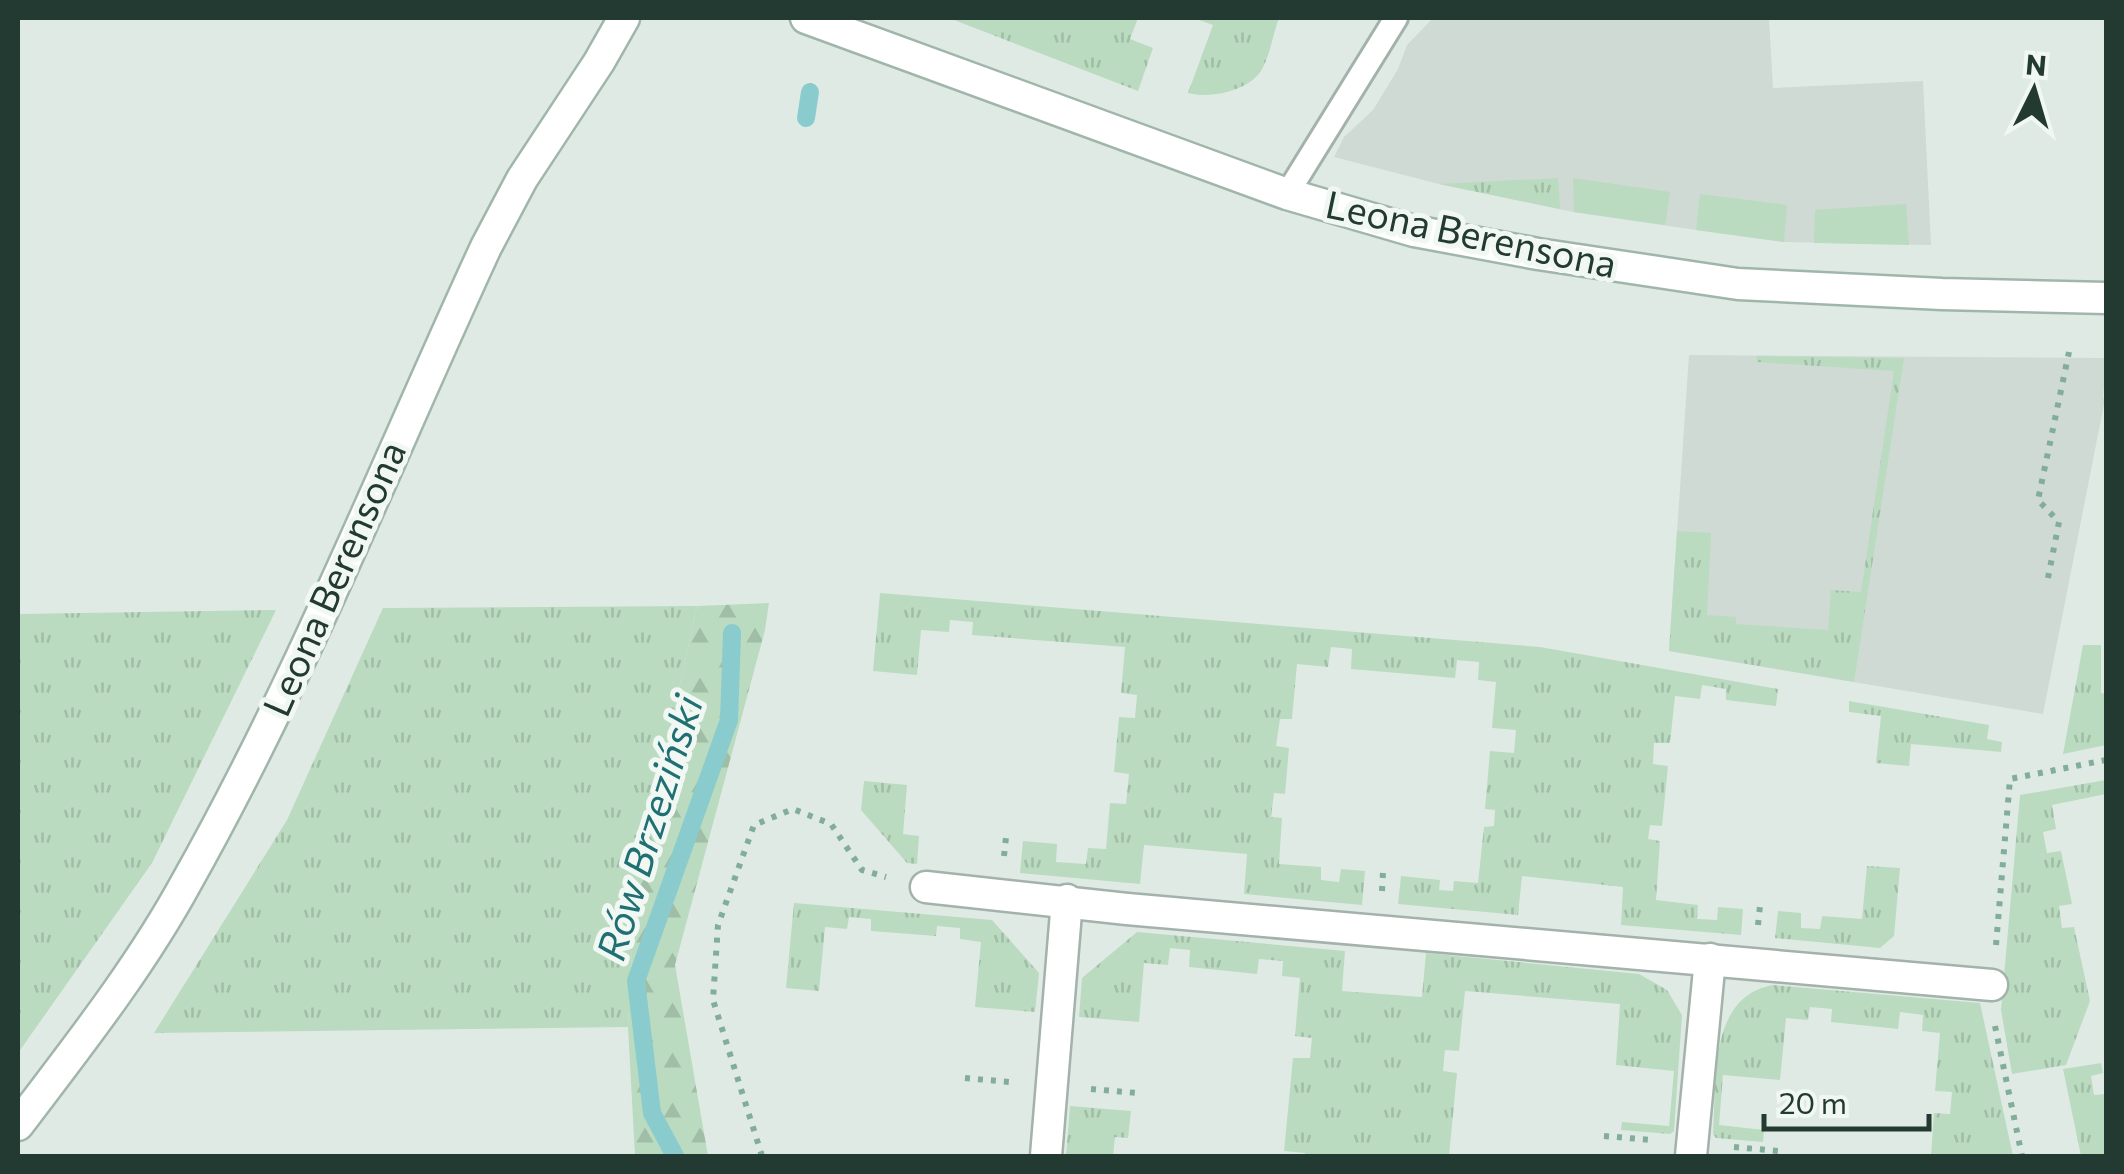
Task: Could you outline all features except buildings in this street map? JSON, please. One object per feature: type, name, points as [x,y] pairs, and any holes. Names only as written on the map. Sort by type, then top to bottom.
[{"type":"street","name":"Leona Berensona","points":[[18,1125],[106,1008],[185,886],[261,742],[486,247],[522,179],[624,18]]},
{"type":"street","name":"Leona Berensona","points":[[806,18],[1286,194],[1414,231],[1682,277],[1829,290],[2106,298]]},
{"type":"street","points":[[926,887],[1127,909],[1992,985]]},
{"type":"street","points":[[1046,1156],[1067,900]]},
{"type":"street","points":[[1691,1156],[1710,959]]},
{"type":"lane","points":[[1286,194],[1396,18]]},
{"type":"path","points":[[2048,578],[2059,522],[2038,500],[2069,352]]},
{"type":"path","points":[[2022,1156],[1991,1005],[2010,780],[2106,760]]},
{"type":"path","points":[[762,1156],[713,1000],[718,924],[754,825],[793,809],[831,824],[862,870],[926,887]]},
{"type":"shaded area","points":[[1433,18],[1769,18],[1773,88],[1923,81],[1931,245],[1784,242],[1573,212],[1334,157],[1344,137],[1373,110],[1398,69],[1407,45]]},
{"type":"shaded area","points":[[1689,355],[2106,358],[2105,399],[2043,714],[1669,651]]},
{"type":"green space","points":[[949,18],[1138,18],[1130,39],[1153,48],[1138,91]]},
{"type":"green space","points":[[1194,18],[1279,18],[1267,59],[1255,78],[1228,92],[1188,93],[1213,25]]},
{"type":"green space","points":[[1558,178],[1560,209],[1439,184]]},
{"type":"green space","points":[[1573,178],[1670,192],[1665,225],[1574,212]]},
{"type":"green space","points":[[1700,194],[1787,205],[1784,242],[1696,230]]},
{"type":"green space","points":[[1906,204],[1909,245],[1814,243],[1815,210]]},
{"type":"green space","points":[[1756,356],[1904,358],[1854,682],[1669,651],[1677,531],[1711,533],[1707,615],[1736,617],[1736,624],[1828,630],[1831,590],[1861,592],[1894,371],[1757,362]]},
{"type":"green space","points":[[880,593],[1540,647],[1778,689],[1776,706],[1726,700],[1726,689],[1702,685],[1700,699],[1675,696],[1670,743],[1654,743],[1653,764],[1668,766],[1662,826],[1650,825],[1648,839],[1660,841],[1656,900],[1698,905],[1697,919],[1717,920],[1718,907],[1743,909],[1741,935],[1621,925],[1623,887],[1522,876],[1518,915],[1398,904],[1401,876],[1440,880],[1439,890],[1453,891],[1454,881],[1478,883],[1484,827],[1494,826],[1495,810],[1485,809],[1490,751],[1514,753],[1516,730],[1492,728],[1496,682],[1478,680],[1479,662],[1457,660],[1455,678],[1351,669],[1352,649],[1331,647],[1328,667],[1297,664],[1292,719],[1280,719],[1276,746],[1289,748],[1285,794],[1274,793],[1271,817],[1282,818],[1279,864],[1321,867],[1321,880],[1339,882],[1341,869],[1365,871],[1362,905],[1244,894],[1247,854],[1144,845],[1140,884],[1020,873],[1023,841],[1057,844],[1056,862],[1086,864],[1088,848],[1106,849],[1110,803],[1126,804],[1129,774],[1114,772],[1119,717],[1135,718],[1137,695],[1121,693],[1125,647],[972,635],[973,622],[950,620],[949,632],[921,630],[917,675],[873,671]]},
{"type":"green space","points":[[769,603],[675,965],[708,1156],[635,1156],[628,1027],[635,891],[697,606]]},
{"type":"green space","points":[[697,606],[635,891],[628,1027],[154,1033],[287,820],[383,608]]},
{"type":"green space","points":[[276,610],[152,863],[18,1053],[18,614]]},
{"type":"green space","points":[[2083,645],[2101,645],[2106,745],[2063,754]]},
{"type":"green space","points":[[1849,701],[1989,725],[1987,739],[2002,742],[2001,752],[1911,744],[1909,766],[1876,763],[1881,716],[1849,712]]},
{"type":"green space","points":[[2106,780],[2106,794],[2052,805],[2056,829],[2043,832],[2047,853],[2061,851],[2072,904],[2059,906],[2062,928],[2074,927],[2090,1001],[2066,1065],[2012,1074],[2001,1010],[2020,795]]},
{"type":"green space","points":[[864,781],[907,785],[903,834],[919,836],[917,864],[907,863],[861,810]]},
{"type":"green space","points":[[1867,866],[1900,868],[1894,936],[1880,948],[1775,938],[1778,911],[1801,913],[1801,928],[1820,929],[1822,916],[1862,919]]},
{"type":"green space","points":[[794,903],[992,920],[1039,973],[1035,1012],[975,1007],[981,942],[960,939],[960,928],[937,926],[936,936],[871,931],[871,919],[849,917],[847,929],[825,927],[819,991],[786,988]]},
{"type":"green space","points":[[1137,932],[1345,951],[1342,991],[1422,997],[1426,953],[1639,974],[1667,990],[1682,1015],[1674,1131],[1670,1134],[1621,1130],[1622,1122],[1669,1126],[1674,1071],[1616,1065],[1620,1004],[1465,991],[1459,1051],[1445,1050],[1443,1071],[1457,1073],[1449,1156],[1305,1156],[1284,1151],[1293,1058],[1310,1058],[1312,1038],[1295,1036],[1300,978],[1282,976],[1283,961],[1259,959],[1257,974],[1189,967],[1190,950],[1170,948],[1168,965],[1144,963],[1139,1022],[1079,1017],[1082,978]]},
{"type":"green space","points":[[1773,985],[1980,1003],[2013,1156],[1931,1156],[1934,1113],[1950,1114],[1952,1092],[1935,1091],[1940,1033],[1922,1031],[1923,1015],[1900,1012],[1898,1029],[1831,1022],[1832,1009],[1810,1007],[1808,1020],[1786,1018],[1780,1080],[1723,1075],[1719,1125],[1764,1130],[1763,1142],[1716,1138],[1716,1068],[1726,1024],[1736,1006],[1752,993]]},
{"type":"green space","points":[[2101,1063],[2103,1073],[2091,1076],[2094,1095],[2106,1094],[2106,1156],[2081,1156],[2063,1069]]},
{"type":"green space","points":[[1070,1106],[1131,1111],[1128,1138],[1115,1137],[1113,1156],[1066,1156]]},
{"type":"waterway","name":"Rów Brzeziński","points":[[806,118],[810,92]]},
{"type":"waterway","name":"Rów Brzeziński","points":[[675,1156],[652,1113],[636,981],[729,720],[732,633]]}]
